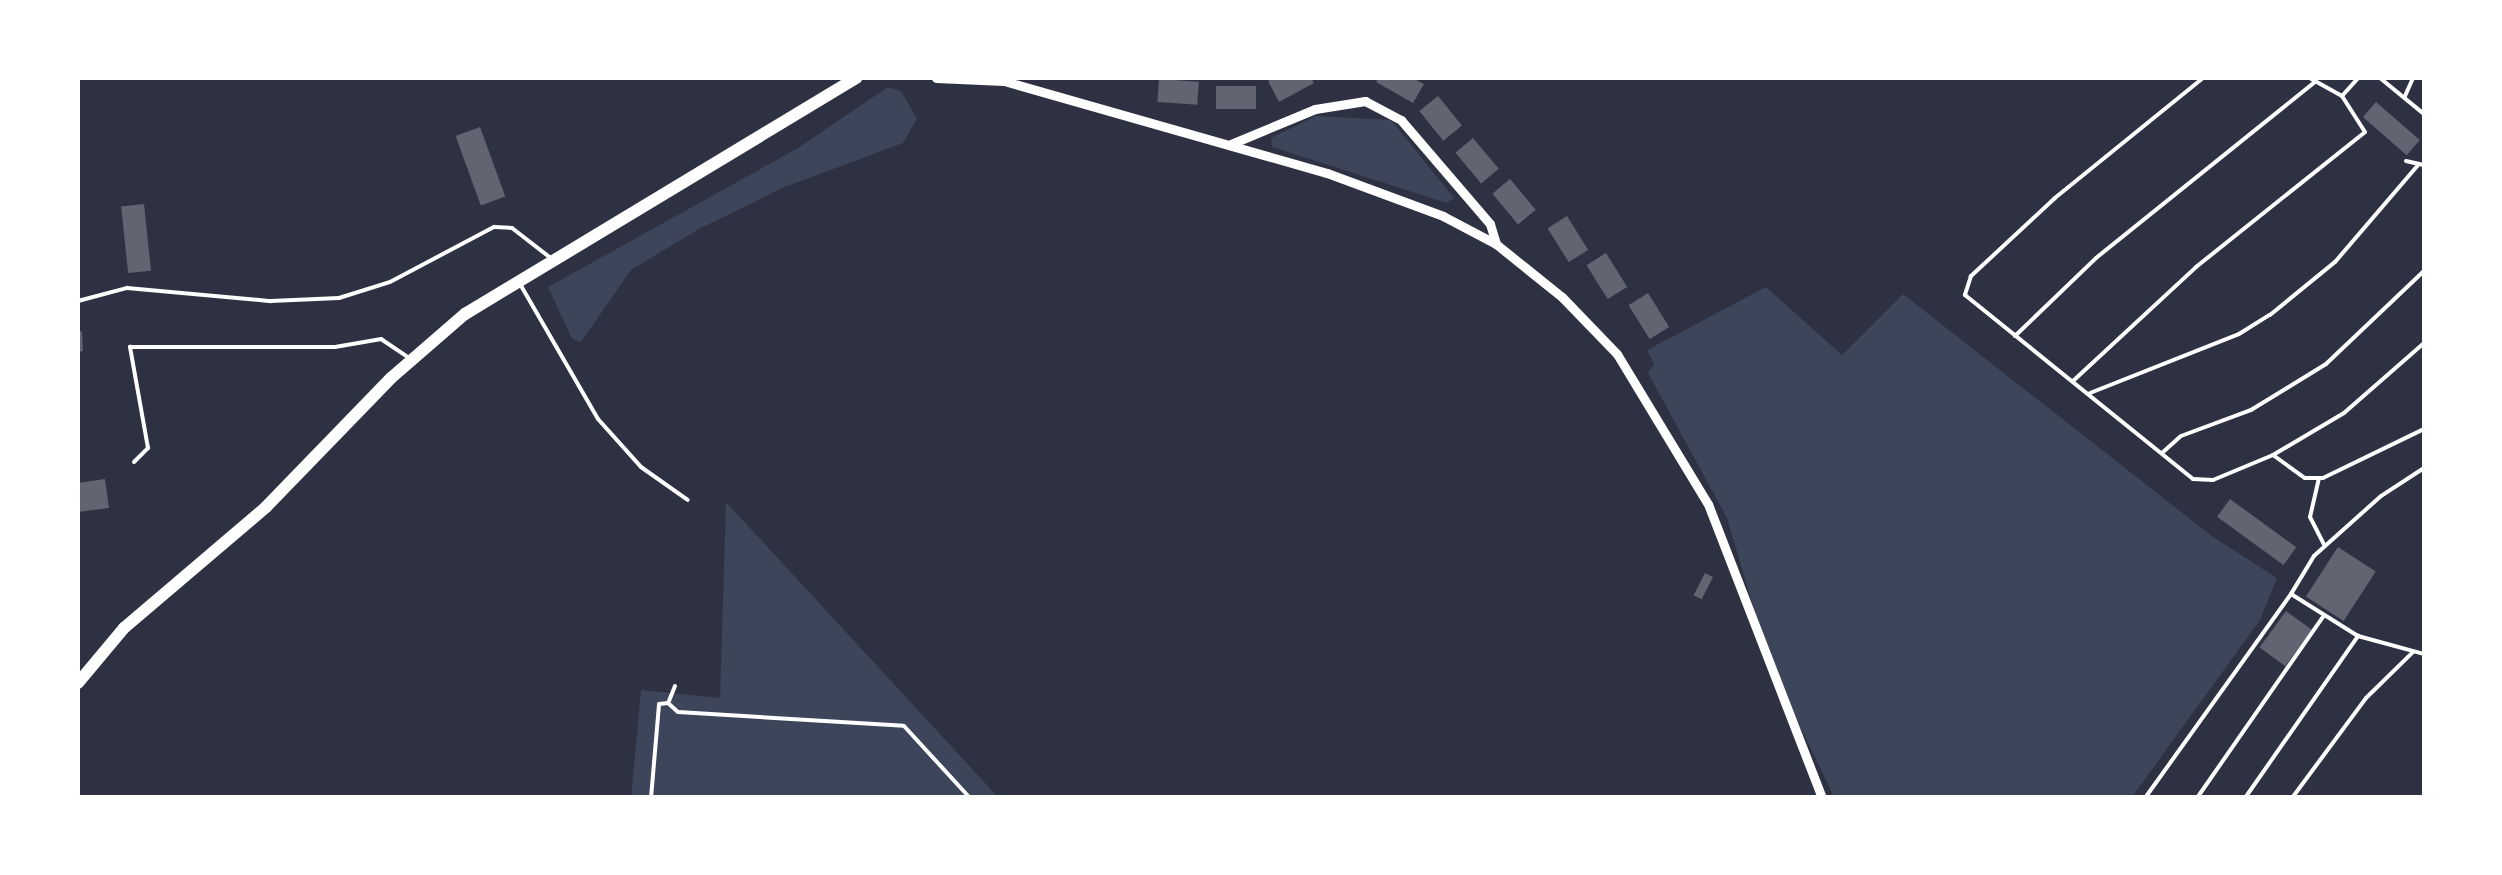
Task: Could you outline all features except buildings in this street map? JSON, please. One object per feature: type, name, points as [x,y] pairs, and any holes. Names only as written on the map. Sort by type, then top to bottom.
[{"type":"main road","points":[[78,683],[124,628],[266,507],[412,360],[517,279],[856,78]]},
{"type":"street","points":[[936,78],[1004,81],[1231,144],[1360,185],[1496,244],[1562,297],[1617,354],[1670,436],[1714,520],[1822,798]]},
{"type":"street","points":[[1231,144],[1328,104],[1365,100],[1401,120],[1490,224],[1496,244]]},
{"type":"lane","points":[[2203,78],[1971,276],[1965,295],[2162,453],[2204,482],[2274,455],[2344,414],[2424,343]]},
{"type":"lane","points":[[2073,381],[2196,267],[2364,132],[2342,96],[2310,78]]},
{"type":"lane","points":[[2342,96],[2358,78]]},
{"type":"lane","points":[[2380,78],[2424,114]]},
{"type":"lane","points":[[2404,98],[2413,78]]},
{"type":"lane","points":[[2015,336],[2096,258],[2315,82]]},
{"type":"lane","points":[[2090,393],[2239,334],[2270,315],[2335,262],[2421,165],[2406,160]]},
{"type":"lane","points":[[78,300],[127,288],[271,301],[339,298],[390,282],[494,227],[512,228],[552,259]]},
{"type":"lane","points":[[2162,453],[2181,436],[2251,410],[2326,364],[2424,271]]},
{"type":"lane","points":[[517,279],[598,419],[642,467],[688,500]]},
{"type":"lane","points":[[134,462],[148,448],[130,347],[335,347],[380,339],[412,360]]},
{"type":"lane","points":[[2274,455],[2290,470],[2319,478],[2356,467],[2424,429]]},
{"type":"lane","points":[[2145,798],[2324,546],[2424,468]]},
{"type":"lane","points":[[2319,478],[2310,517],[2324,546]]},
{"type":"lane","points":[[2291,594],[2358,636],[2424,654]]},
{"type":"lane","points":[[2197,798],[2324,617]]},
{"type":"lane","points":[[2245,798],[2358,636]]},
{"type":"lane","points":[[2292,798],[2366,698],[2412,652]]},
{"type":"path","points":[[668,703],[675,686]]},
{"type":"path","points":[[651,798],[659,704],[668,703],[678,712],[904,726],[970,798]]},
{"type":"shaded area","points":[[888,87],[901,91],[917,119],[903,143],[785,187],[699,229],[631,270],[581,342],[572,339],[548,287],[798,148]]},
{"type":"shaded area","points":[[1316,116],[1391,120],[1454,198],[1447,203],[1272,147],[1271,138]]},
{"type":"shaded area","points":[[1766,287],[1842,355],[1903,294],[2213,537],[2277,578],[2260,620],[2132,797],[1834,797],[1770,664],[1727,518],[1648,373],[1654,364],[1647,350]]},
{"type":"shaded area","points":[[726,502],[998,797],[631,798],[641,690],[720,698]]}]
